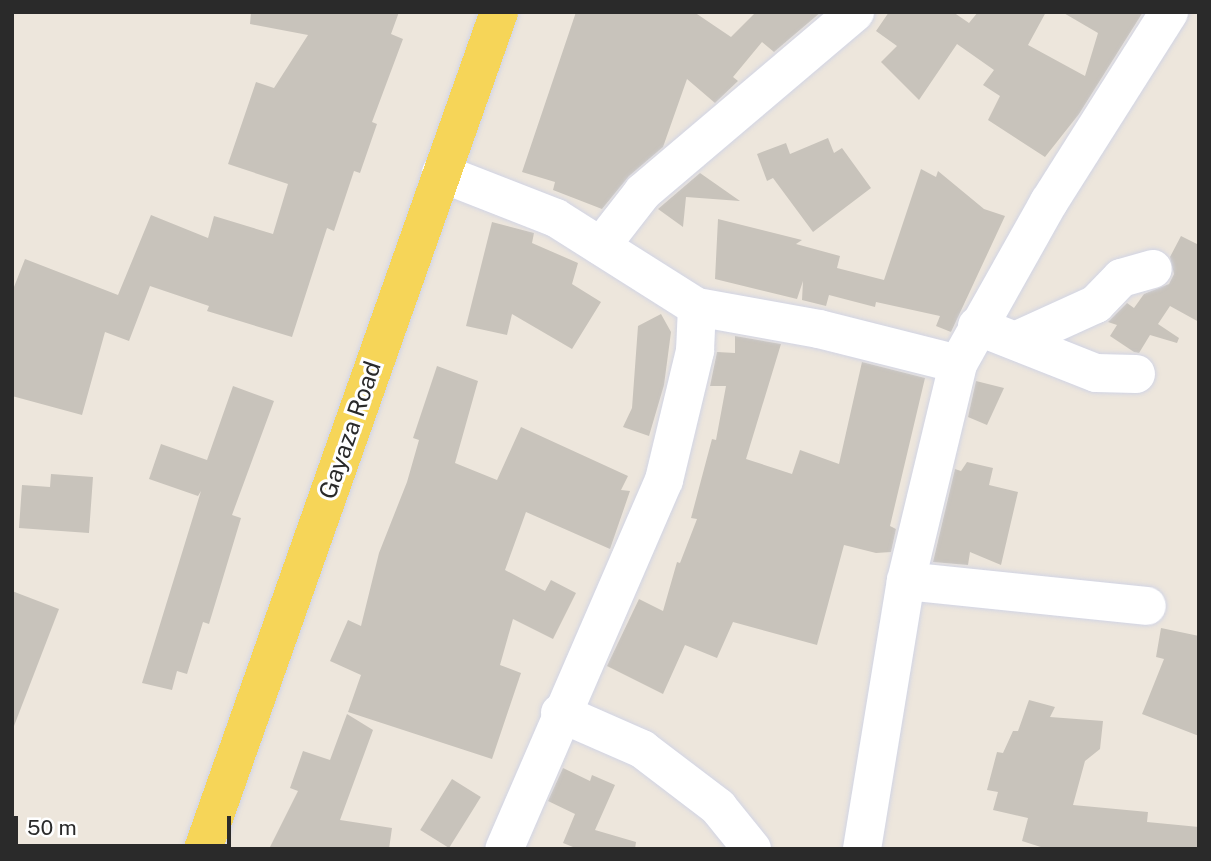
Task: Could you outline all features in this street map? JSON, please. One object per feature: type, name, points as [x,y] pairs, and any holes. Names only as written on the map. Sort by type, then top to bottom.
[{"type":"main road","name":"Gayaza Road","points":[[203,849],[499,12]]},
{"type":"street","points":[[601,246],[643,192],[855,12]]},
{"type":"street","points":[[862,849],[906,580],[958,364],[1049,202],[1169,12]]},
{"type":"street","points":[[441,173],[556,218],[697,307],[819,330],[958,364]]},
{"type":"street","points":[[1017,340],[1096,304],[1121,278],[1153,269]]},
{"type":"street","points":[[504,849],[560,713],[664,480],[695,351],[697,307]]},
{"type":"street","points":[[977,326],[1096,373],[1136,374]]},
{"type":"street","points":[[906,580],[1147,606]]},
{"type":"street","points":[[560,713],[642,749],[718,807],[751,849]]},
{"type":"building","points":[[251,12],[399,12],[391,34],[403,39],[372,122],[377,124],[360,173],[354,171],[334,231],[327,228],[292,337],[207,311],[209,306],[150,286],[129,341],[105,332],[82,415],[12,396],[12,292],[25,259],[118,295],[151,215],[208,238],[214,216],[273,234],[288,184],[228,164],[256,82],[274,88],[308,35],[250,24]]},
{"type":"building","points":[[576,12],[694,12],[731,37],[756,12],[821,12],[774,52],[762,42],[733,77],[738,81],[715,103],[687,79],[663,147],[629,176],[602,209],[553,190],[555,182],[522,172]]},
{"type":"building","points":[[889,12],[953,12],[969,23],[978,12],[1046,12],[1028,45],[1085,76],[1098,33],[1062,12],[1143,12],[1079,114],[1045,157],[988,120],[1000,96],[983,85],[994,70],[957,44],[919,100],[881,62],[897,46],[876,31]]},
{"type":"building","points":[[828,138],[834,153],[842,148],[871,188],[813,232],[773,178],[767,181],[757,154],[786,143],[790,154]]},
{"type":"building","points":[[921,169],[936,177],[938,171],[984,209],[1005,216],[951,332],[936,326],[940,316],[876,302],[875,307],[829,295],[826,306],[802,300],[803,281],[797,299],[715,279],[718,219],[802,240],[796,244],[840,256],[837,268],[884,280]]},
{"type":"building","points":[[700,173],[740,201],[686,197],[683,227],[658,209]]},
{"type":"building","points":[[492,222],[534,233],[532,243],[578,263],[572,284],[601,302],[572,349],[512,314],[507,335],[466,326]]},
{"type":"building","points":[[1181,236],[1199,245],[1199,322],[1170,306],[1158,324],[1179,338],[1177,343],[1150,335],[1139,353],[1134,352],[1110,336],[1117,325],[1108,322],[1127,303],[1134,308],[1144,294],[1169,284],[1174,274],[1170,257]]},
{"type":"building","points":[[661,314],[671,332],[664,385],[649,436],[623,427],[632,408],[638,326]]},
{"type":"building","points":[[735,336],[781,344],[746,459],[792,474],[800,450],[839,464],[862,362],[925,378],[890,526],[896,529],[891,552],[876,553],[844,545],[817,645],[733,622],[717,658],[685,645],[663,694],[607,666],[639,599],[663,611],[677,562],[680,563],[697,519],[691,518],[712,439],[716,440],[726,386],[710,386],[717,352],[735,353]]},
{"type":"building","points":[[437,366],[478,381],[455,463],[497,480],[521,427],[628,476],[621,490],[630,491],[610,549],[526,512],[505,570],[545,591],[551,580],[576,593],[553,639],[513,619],[500,665],[521,673],[492,759],[348,712],[361,675],[330,661],[348,620],[361,626],[379,553],[407,482],[419,440],[413,438]]},
{"type":"building","points":[[976,381],[1004,388],[987,425],[968,417]]},
{"type":"building","points":[[233,386],[274,401],[232,515],[241,518],[209,624],[203,622],[187,674],[177,671],[172,690],[142,683],[201,491],[198,496],[149,479],[161,444],[207,460]]},
{"type":"building","points":[[967,462],[993,468],[989,485],[1018,492],[1001,565],[970,552],[968,565],[933,562],[955,469],[961,471]]},
{"type":"building","points":[[51,474],[93,477],[89,533],[19,528],[22,485],[50,487]]},
{"type":"building","points":[[12,591],[59,609],[14,726],[12,726]]},
{"type":"building","points":[[1161,628],[1199,636],[1199,736],[1142,714],[1164,659],[1156,657]]},
{"type":"building","points":[[1029,700],[1055,707],[1050,717],[1103,721],[1100,749],[1085,761],[1073,805],[1148,812],[1147,822],[1199,827],[1199,849],[1047,849],[1022,841],[1028,818],[993,810],[998,792],[987,790],[997,752],[1003,753],[1013,731],[1018,731]]},
{"type":"building","points":[[347,714],[373,730],[340,820],[392,828],[389,849],[269,849],[298,791],[290,788],[303,751],[330,760]]},
{"type":"building","points":[[563,768],[590,781],[592,775],[615,785],[595,830],[636,842],[635,849],[578,849],[563,843],[575,814],[548,801]]},
{"type":"building","points":[[452,779],[481,797],[449,848],[420,830]]}]
